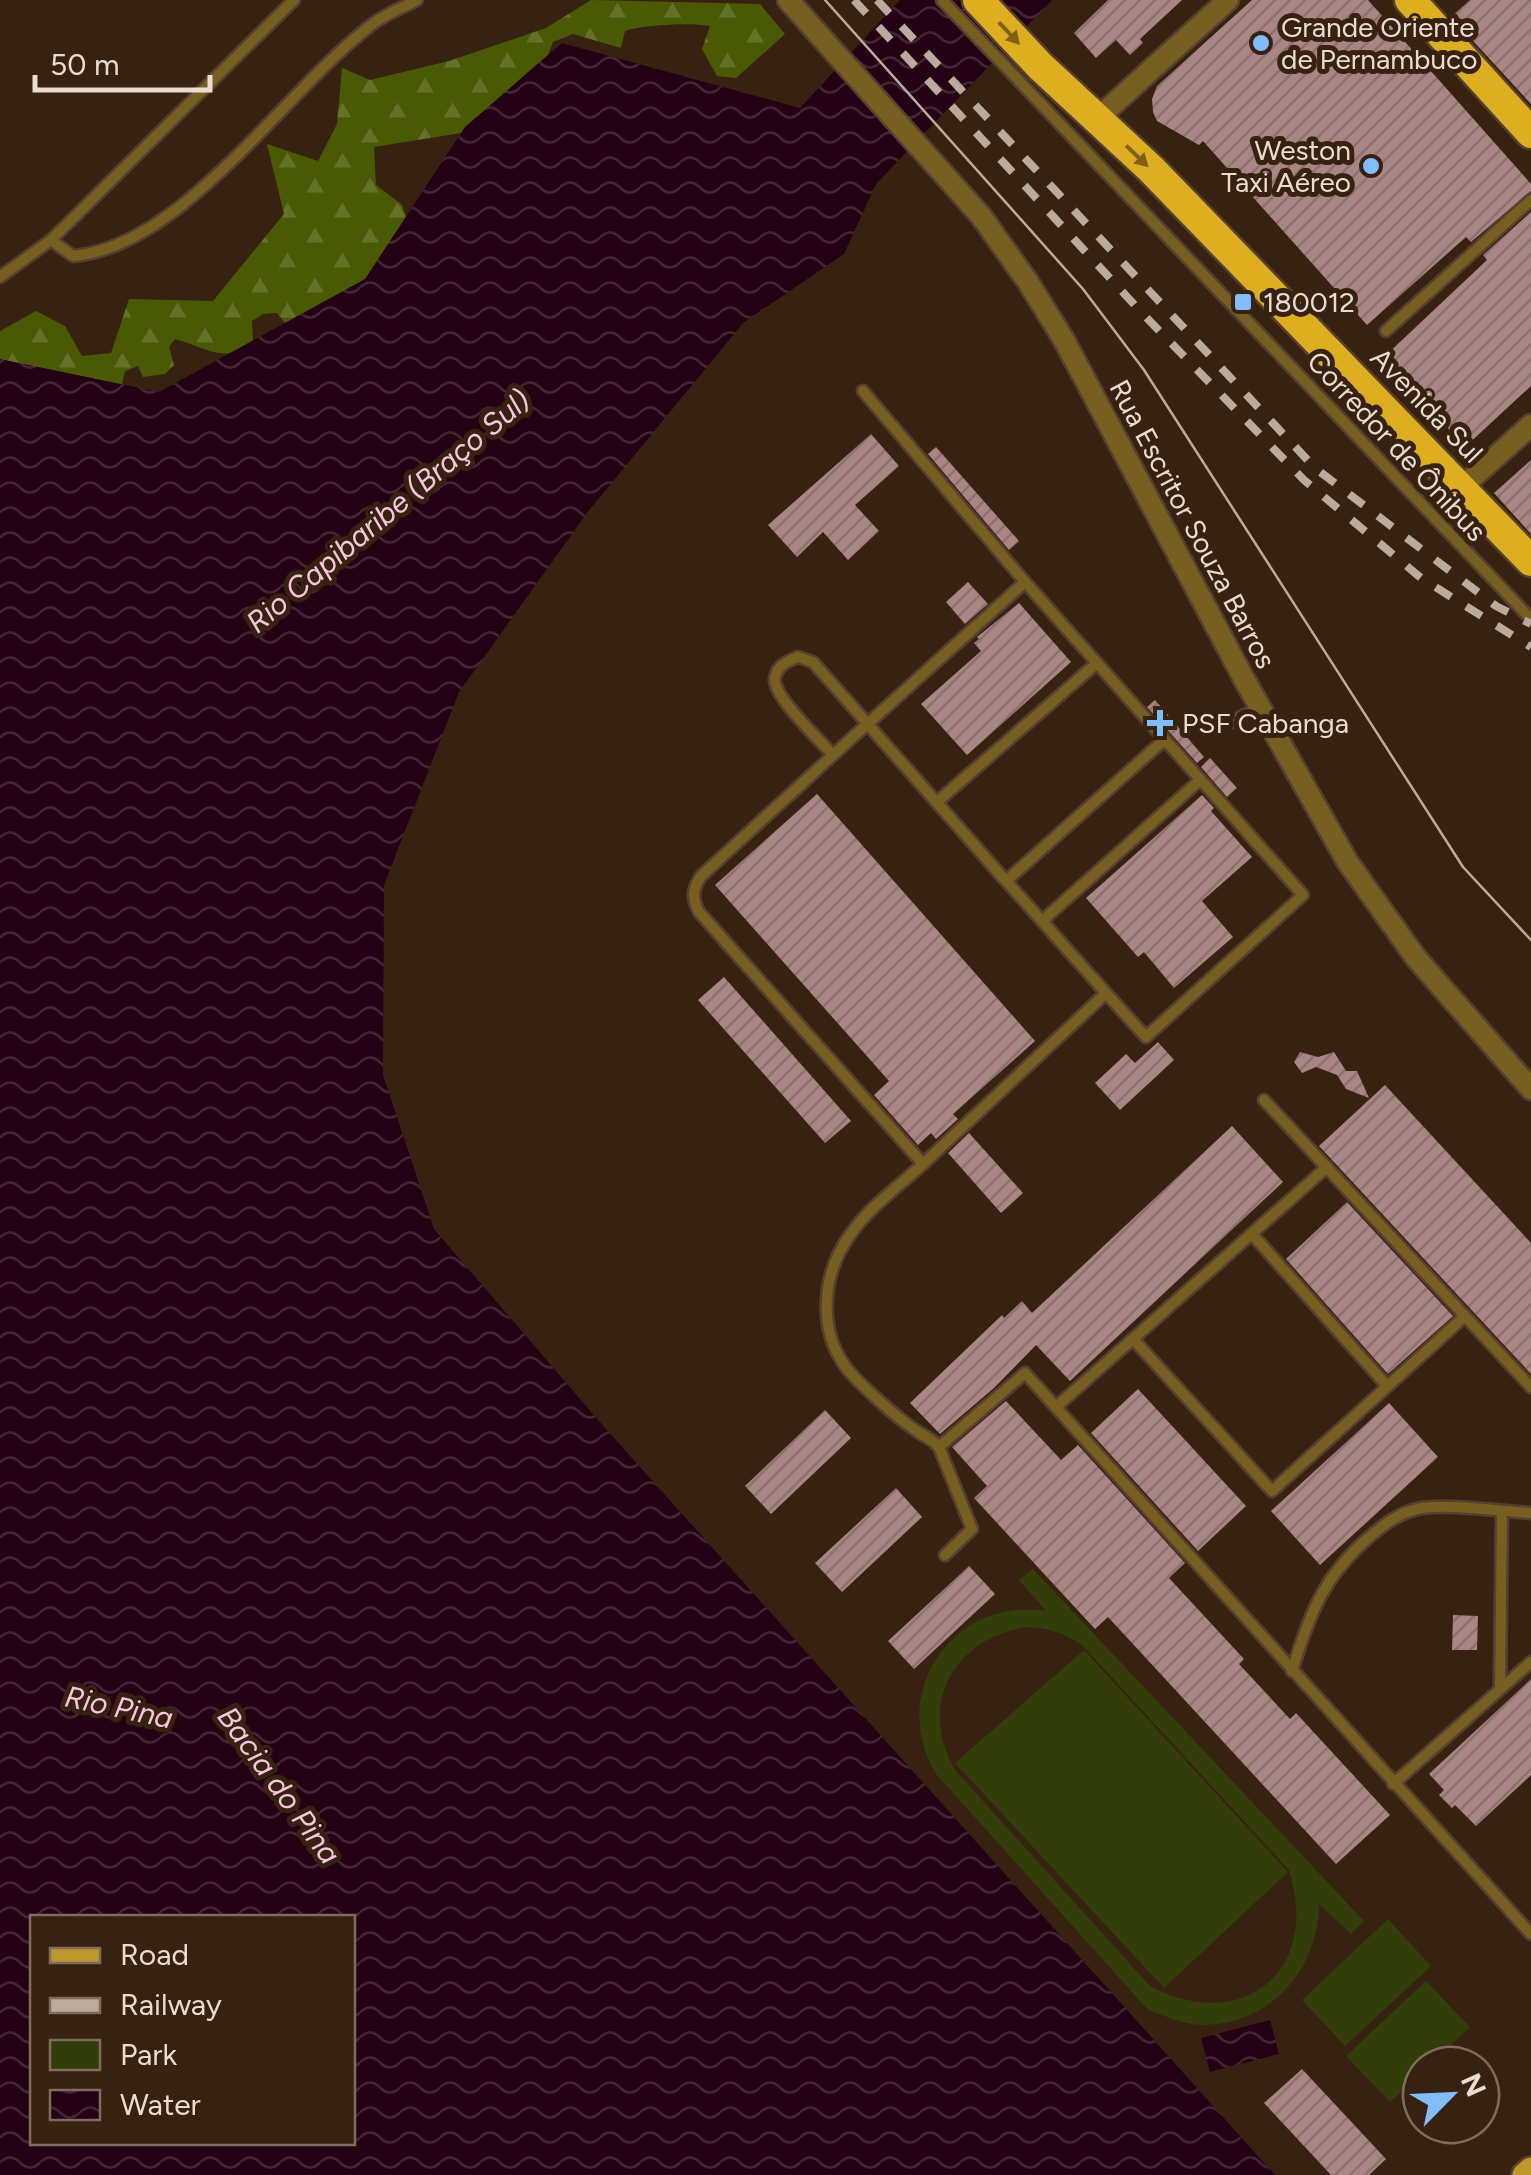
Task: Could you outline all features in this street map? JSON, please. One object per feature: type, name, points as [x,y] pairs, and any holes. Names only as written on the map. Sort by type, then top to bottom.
[{"type":"highway","name":"Avenida Sul","points":[[978,0],[1032,76],[1098,118],[1531,562]]},
{"type":"highway","points":[[1410,0],[1531,133]]},
{"type":"main road","points":[[1525,2175],[1531,2170]]},
{"type":"street","name":"Rua Escritor Souza Barros","points":[[788,0],[981,216],[1064,340],[1260,707],[1358,877],[1416,958],[1531,1089]]},
{"type":"street","points":[[1098,118],[1228,0]]},
{"type":"street","points":[[1462,487],[1531,425]]},
{"type":"lane","points":[[0,277],[51,240],[294,0]]},
{"type":"lane","points":[[51,240],[74,256],[100,254],[136,236],[200,193],[268,121],[371,24],[417,0]]},
{"type":"lane","name":"Corredor de Ônibus","points":[[942,0],[1032,76],[1531,619]]},
{"type":"lane","points":[[1386,331],[1531,200]]},
{"type":"lane","points":[[833,755],[778,693],[775,678],[782,664],[798,657],[813,662],[1146,1038],[1303,894],[1025,582],[863,391]]},
{"type":"lane","points":[[923,1164],[699,912],[693,899],[694,887],[701,876],[867,723],[1025,582]]},
{"type":"lane","points":[[937,802],[1097,663]]},
{"type":"lane","points":[[1232,722],[1260,707]]},
{"type":"lane","points":[[1006,881],[1164,740]]},
{"type":"lane","points":[[1042,921],[1200,780]]},
{"type":"lane","points":[[945,1554],[972,1529],[939,1447],[913,1429],[846,1367],[828,1334],[826,1301],[836,1259],[851,1232],[1106,994]]},
{"type":"lane","points":[[1264,1100],[1531,1387]]},
{"type":"lane","points":[[1056,1407],[1327,1167]]},
{"type":"lane","points":[[1252,1234],[1387,1386]]},
{"type":"lane","points":[[1133,1339],[1272,1491],[1465,1316]]},
{"type":"lane","points":[[939,1447],[1025,1373],[1531,1934]]},
{"type":"lane","points":[[1292,1671],[1307,1621],[1324,1586],[1354,1550],[1392,1518],[1423,1508],[1531,1512]]},
{"type":"lane","points":[[1500,1689],[1502,1511]]},
{"type":"lane","points":[[1393,1784],[1531,1662]]},
{"type":"green space","points":[[591,0],[760,4],[785,34],[736,78],[717,76],[702,49],[710,26],[680,24],[633,29],[625,31],[621,48],[573,34],[553,42],[548,55],[520,79],[476,139],[461,133],[374,147],[376,185],[402,205],[406,217],[393,277],[285,323],[277,313],[263,314],[252,321],[253,340],[234,352],[216,353],[175,339],[169,347],[174,365],[165,374],[143,377],[138,366],[125,371],[122,384],[109,389],[0,364],[0,331],[36,311],[65,326],[82,356],[111,353],[129,299],[213,301],[284,214],[267,144],[318,161],[337,124],[342,68],[370,80],[449,61],[546,28]]},
{"type":"green space","points":[[1033,1569],[1364,1921],[1351,1934],[1319,1904],[1310,1951],[1285,1990],[1268,2005],[1226,2023],[1201,2025],[1148,2010],[936,1774],[923,1743],[919,1713],[925,1683],[938,1657],[957,1635],[983,1619],[1013,1610],[1046,1611],[1019,1580]],"holes":[[[1034,1628],[1056,1632],[1082,1645],[1289,1870],[1296,1906],[1294,1938],[1284,1964],[1266,1984],[1243,1997],[1215,2003],[1184,1999],[1150,1986],[955,1770],[944,1745],[940,1722],[949,1678],[979,1645],[1001,1634]]]},
{"type":"green space","points":[[1084,1650],[1288,1872],[1164,1988],[955,1763]]},
{"type":"green space","points":[[1388,1919],[1431,1966],[1345,2046],[1302,2000]]},
{"type":"green space","points":[[1426,1981],[1470,2027],[1451,2045],[1401,2045],[1401,2092],[1390,2102],[1346,2056]]},
{"type":"water","points":[[900,0],[1052,0],[876,184],[844,254],[743,323],[587,513],[459,692],[384,885],[383,1075],[434,1229],[605,1428],[1275,2175],[0,2175],[0,359],[159,392],[365,279],[465,127],[562,43],[800,108]]},
{"type":"water","points":[[1270,2020],[1279,2054],[1210,2072],[1201,2038]]},
{"type":"building","points":[[1108,0],[1182,0],[1140,39],[1143,43],[1130,55],[1116,40],[1096,58],[1074,33]]},
{"type":"building","name":"Weston Taxi Aéreo","points":[[1252,0],[1368,0],[1531,184],[1531,191],[1471,242],[1466,237],[1367,325],[1203,141],[1199,145],[1157,121],[1153,112],[1157,86]]},
{"type":"building","points":[[1470,0],[1531,0],[1531,104],[1451,17]]},
{"type":"building","points":[[1531,212],[1531,386],[1465,447],[1384,357],[1487,260],[1483,255]]},
{"type":"building","points":[[871,434],[899,466],[855,505],[879,531],[848,560],[823,532],[797,557],[768,525]]},
{"type":"building","points":[[936,447],[1019,541],[1009,550],[928,454]]},
{"type":"building","points":[[1531,460],[1531,534],[1494,493]]},
{"type":"building","points":[[968,582],[988,604],[965,624],[946,602]]},
{"type":"building","points":[[1019,603],[1071,662],[967,755],[921,704],[981,651],[974,643],[977,637]]},
{"type":"building","points":[[1155,700],[1204,757],[1197,763],[1147,707]]},
{"type":"building","points":[[1210,758],[1237,788],[1227,797],[1201,767]]},
{"type":"building","points":[[817,794],[1035,1041],[953,1114],[958,1119],[936,1139],[931,1133],[918,1145],[874,1095],[889,1081],[715,885]]},
{"type":"building","points":[[1202,795],[1214,808],[1211,811],[1252,857],[1202,901],[1233,937],[1174,988],[1144,952],[1138,957],[1086,898]]},
{"type":"building","points":[[724,977],[851,1121],[825,1143],[698,1000]]},
{"type":"building","points":[[1158,1042],[1174,1060],[1120,1110],[1095,1083],[1126,1054],[1135,1063]]},
{"type":"building","points":[[1300,1052],[1318,1057],[1334,1052],[1346,1071],[1357,1071],[1369,1098],[1346,1089],[1337,1075],[1316,1067],[1302,1073],[1294,1062]]},
{"type":"building","points":[[1385,1085],[1531,1243],[1531,1374],[1319,1146]]},
{"type":"building","points":[[1232,1126],[1283,1182],[1070,1381],[1036,1345],[940,1434],[910,1403],[1002,1315],[1004,1318],[1022,1301],[1032,1313]]},
{"type":"building","points":[[969,1133],[1023,1193],[1001,1213],[948,1153]]},
{"type":"building","points":[[1347,1202],[1453,1316],[1388,1374],[1286,1259]]},
{"type":"building","points":[[1138,1389],[1246,1506],[1198,1551],[1091,1433]]},
{"type":"building","points":[[1006,1401],[1061,1460],[1078,1445],[1185,1563],[1169,1578],[1244,1659],[1239,1664],[1290,1719],[1296,1713],[1390,1815],[1336,1864],[1108,1617],[1095,1629],[974,1498],[987,1486],[952,1447]]},
{"type":"building","points":[[1389,1403],[1438,1457],[1320,1565],[1271,1511]]},
{"type":"building","points":[[825,1410],[851,1438],[771,1514],[745,1486]]},
{"type":"building","points":[[896,1488],[922,1517],[842,1592],[815,1563]]},
{"type":"building","points":[[969,1566],[995,1594],[914,1669],[888,1641]]},
{"type":"building","points":[[1453,1615],[1478,1616],[1477,1650],[1452,1650]]},
{"type":"building","points":[[1531,1679],[1531,1775],[1476,1826],[1439,1795],[1444,1790],[1429,1774]]},
{"type":"building","points":[[1302,2069],[1386,2159],[1369,2175],[1331,2175],[1264,2103]]},
{"type":"tram line","points":[[825,0],[1083,289],[1144,370],[1463,867],[1531,940]]},
{"type":"railway","points":[[854,0],[1142,313],[1304,480],[1421,578],[1531,647]]},
{"type":"railway","points":[[877,0],[1315,468],[1496,606],[1531,624]]},
{"type":"place","name":"Grande Oriente de Pernambuco","points":[[1261,43]]},
{"type":"place","name":"Weston Taxi Aéreo","points":[[1371,166]]},
{"type":"place","name":"180012","points":[[1243,302]]},
{"type":"place","name":"PSF Cabanga","points":[[1160,723]]},
{"type":"water label","name":"Rio Capibaribe (Braço Sul)","points":[[388,511]]},
{"type":"water label","name":"Rio Pina","points":[[119,1707]]},
{"type":"water label","name":"Bacia do Pina","points":[[279,1785]]}]
